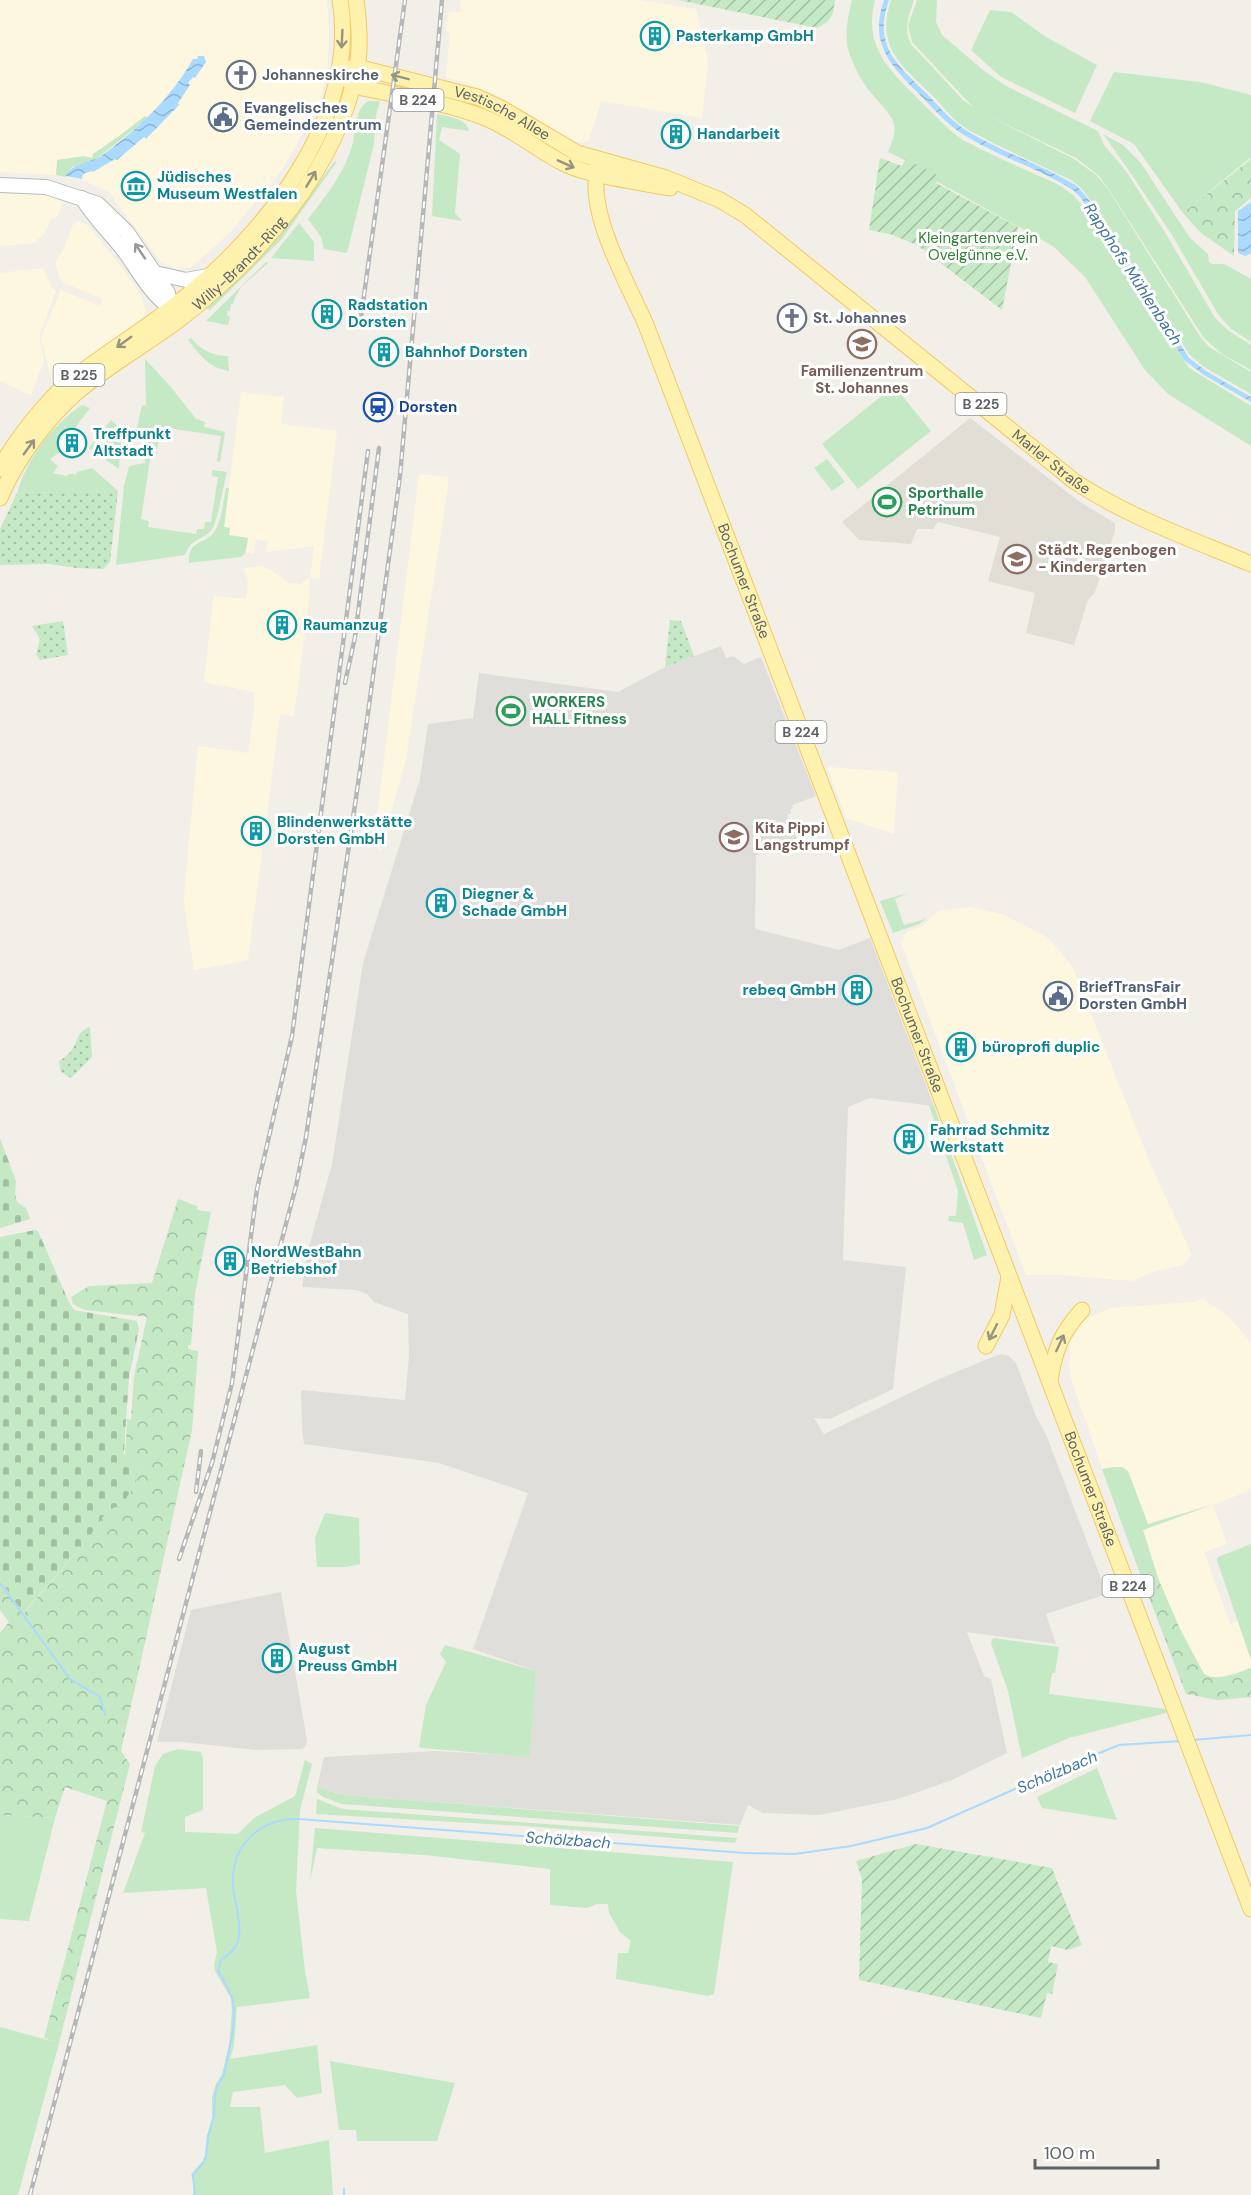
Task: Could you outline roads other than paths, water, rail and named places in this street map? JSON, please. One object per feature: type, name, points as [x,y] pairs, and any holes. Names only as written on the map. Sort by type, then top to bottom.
[{"type":"main road","name":"Willy-Brandt-Ring","points":[[175,314],[268,213],[302,166],[325,120],[339,70],[343,28],[340,0]]},
{"type":"main road","name":"Willy-Brandt-Ring","points":[[175,314],[206,298],[245,260],[310,183],[335,135],[357,66],[359,32],[356,0]]},
{"type":"main road","name":"Vestische Allee","points":[[339,70],[357,66],[470,94],[489,102],[599,167]]},
{"type":"main road","points":[[339,70],[352,84]]},
{"type":"main road","name":"Vestische Allee","points":[[352,84],[447,106],[482,117],[507,128],[554,158],[575,168],[599,167]]},
{"type":"main road","name":"Vestische Allee","points":[[482,117],[493,113],[550,144],[568,148]]},
{"type":"main road","name":"Marler Straße","points":[[599,167],[666,178],[733,207],[897,336],[1074,481],[1100,499],[1251,564]]},
{"type":"main road","name":"Bochumer Straße","points":[[599,167],[595,186],[607,236],[647,328],[1251,1909]]},
{"type":"main road","points":[[0,185],[46,187],[98,204],[127,232],[168,293],[175,314]]},
{"type":"main road","points":[[82,198],[159,300],[175,314]]},
{"type":"main road","points":[[155,273],[186,280],[208,276]]},
{"type":"main road","name":"B 225","points":[[0,469],[31,424],[69,382],[175,314]]},
{"type":"main road","name":"B 225","points":[[0,498],[15,467],[39,434],[76,393],[175,314]]},
{"type":"main road","points":[[986,1346],[1002,1315],[1010,1277]]},
{"type":"main road","points":[[1050,1382],[1057,1346],[1071,1322],[1082,1310]]},
{"type":"water","name":"Rapphofs Mühlenbach","points":[[884,0],[889,0],[885,16],[886,43],[891,54],[908,75],[947,115],[967,131],[1077,186],[1089,200],[1189,358],[1206,371],[1251,397],[1251,402],[1204,375],[1184,360],[1081,198],[1073,190],[958,131],[901,75],[892,64],[881,42],[879,29]]},
{"type":"water","points":[[198,56],[204,56],[206,62],[195,78],[193,77],[188,83],[190,85],[178,103],[179,105],[146,139],[144,137],[117,160],[93,172],[83,174],[82,179],[66,176],[72,168],[101,156],[141,124],[175,87],[193,59],[197,59]]},
{"type":"water","points":[[1251,202],[1251,253],[1246,256],[1238,253],[1238,211]]},
{"type":"waterway","name":"Schölzbach","points":[[0,1583],[70,1679],[100,1697],[105,1715]]},
{"type":"waterway","name":"Schölzbach","points":[[1193,1740],[1251,1735]]},
{"type":"waterway","name":"Schölzbach","points":[[195,2195],[193,2175],[206,2156],[217,2086],[224,2075],[233,2031],[232,1997],[218,1970],[221,1960],[235,1947],[239,1935],[233,1885],[234,1871],[243,1846],[260,1829],[272,1823],[299,1819],[745,1853],[795,1854],[851,1846],[927,1828],[1119,1745],[1181,1741]]},
{"type":"waterway","points":[[344,2189],[344,2195]]},
{"type":"railway","points":[[360,324],[405,0]]},
{"type":"railway","points":[[30,2195],[296,1186],[306,1137],[363,750],[400,476],[442,0]]},
{"type":"railway","points":[[345,683],[355,637],[379,448]]},
{"type":"railway","points":[[179,1559],[212,1463],[232,1383],[257,1189],[292,1036],[368,451]]},
{"type":"railway","points":[[196,1492],[201,1451]]},
{"type":"place","name":"Pasterkamp GmbH","points":[[655,36]]},
{"type":"place","name":"Johanneskirche","points":[[241,75]]},
{"type":"place","name":"Evangelisches Gemeindezentrum","points":[[223,117]]},
{"type":"place","name":"Handarbeit","points":[[676,134]]},
{"type":"place","name":"Jüdisches Museum Westfalen","points":[[136,186]]},
{"type":"place","name":"Radstation Dorsten","points":[[327,314]]},
{"type":"place","name":"St. Johannes","points":[[792,318]]},
{"type":"place","name":"Familienzentrum St. Johannes","points":[[862,344]]},
{"type":"place","name":"Bahnhof Dorsten","points":[[384,352]]},
{"type":"place","name":"Dorsten","points":[[378,407]]},
{"type":"place","name":"Treffpunkt Altstadt","points":[[72,443]]},
{"type":"place","name":"Sporthalle Petrinum","points":[[887,502]]},
{"type":"place","name":"Städt. Regenbogen - Kindergarten","points":[[1017,559]]},
{"type":"place","name":"Raumanzug","points":[[282,625]]},
{"type":"place","name":"WORKERS HALL Fitness","points":[[511,711]]},
{"type":"place","name":"Blindenwerkstätte Dorsten GmbH","points":[[256,831]]},
{"type":"place","name":"Kita Pippi Langstrumpf","points":[[734,837]]},
{"type":"place","name":"Diegner & Schade GmbH","points":[[441,903]]},
{"type":"place","name":"rebeq GmbH","points":[[857,990]]},
{"type":"place","name":"BriefTransFair Dorsten GmbH","points":[[1058,996]]},
{"type":"place","name":"büroprofi duplic","points":[[961,1047]]},
{"type":"place","name":"Fahrrad Schmitz Werkstatt","points":[[909,1139]]},
{"type":"place","name":"NordWestBahn Betriebshof","points":[[230,1261]]},
{"type":"place","name":"August Preuss GmbH","points":[[277,1658]]},
{"type":"park label","name":"Kleingartenverein Ovelgünne e.V.","points":[[978,246]]}]
